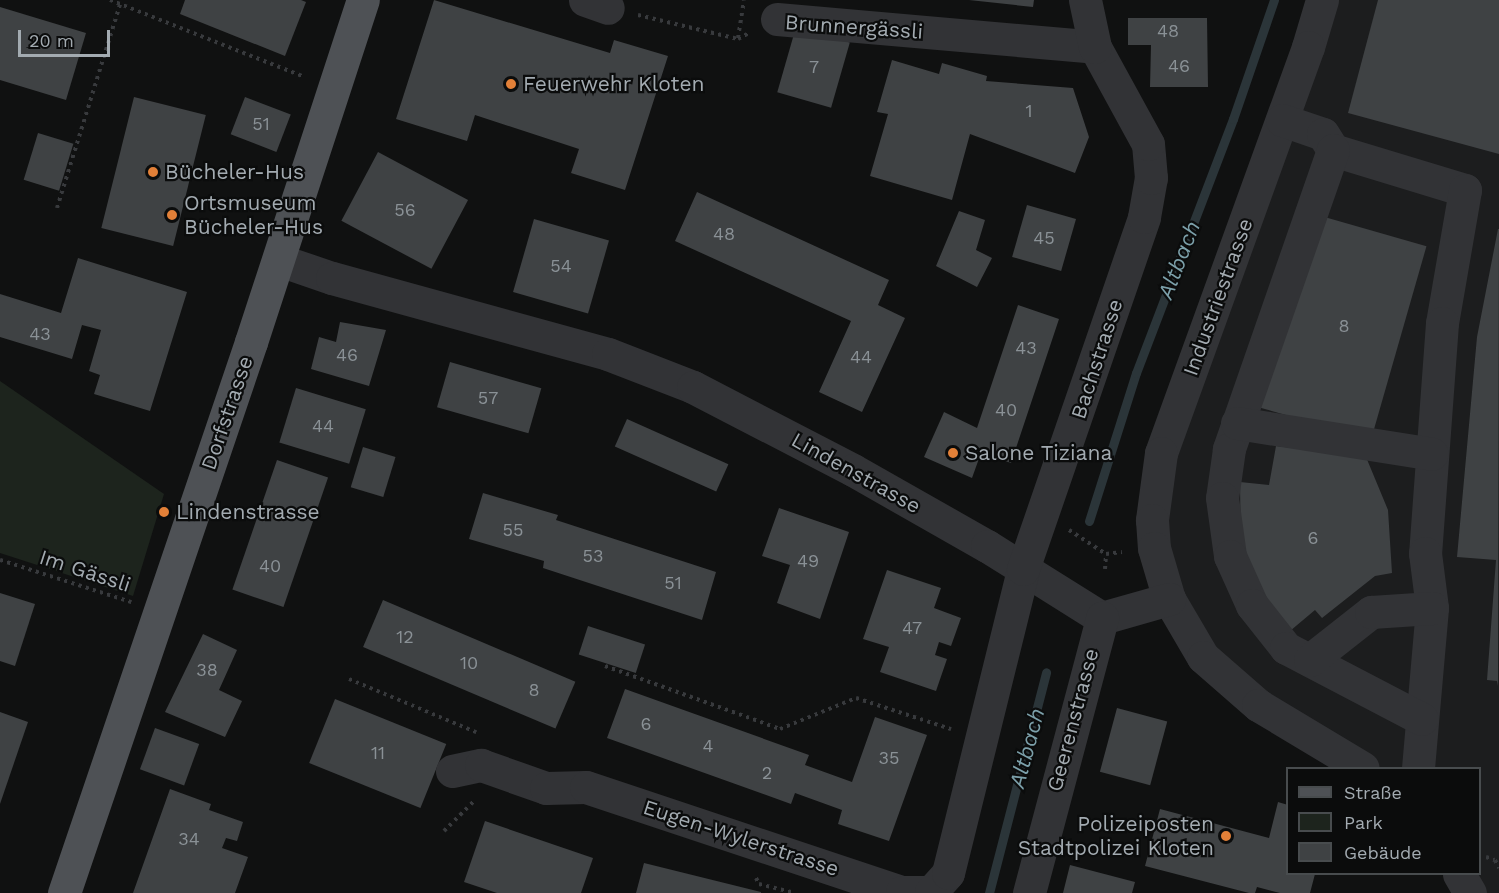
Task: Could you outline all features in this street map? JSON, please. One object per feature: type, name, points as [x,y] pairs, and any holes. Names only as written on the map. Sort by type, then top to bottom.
[{"type":"main road","name":"Dorfstrasse","points":[[64,893],[279,260],[363,0]]},
{"type":"street","name":"Bachstrasse","points":[[931,892],[948,873],[1023,569],[1144,217],[1151,177],[1148,144],[1095,46],[1085,0]]},
{"type":"street","name":"Industriestrasse","points":[[1169,599],[1153,538],[1153,498],[1161,453],[1282,120],[1322,0]]},
{"type":"street","name":"Brunnergässli","points":[[777,19],[1095,46]]},
{"type":"street","points":[[1282,120],[1323,134],[1333,150],[1465,190],[1442,323],[1425,553],[1432,608],[1418,767]]},
{"type":"street","points":[[1333,150],[1229,449],[1222,498],[1230,556],[1252,605],[1286,648],[1422,719]]},
{"type":"street","name":"Lindenstrasse","points":[[279,260],[332,278],[608,354],[693,387],[863,476],[1023,569],[1101,618]]},
{"type":"street","points":[[1237,423],[1432,454]]},
{"type":"street","points":[[1101,618],[1169,599],[1203,657],[1236,689],[1361,767]]},
{"type":"street","points":[[1310,660],[1371,612],[1432,608]]},
{"type":"street","name":"Geerenstrasse","points":[[1029,893],[1101,618]]},
{"type":"street","name":"Eugen-Wylerstrasse","points":[[452,771],[481,765],[546,788],[586,787],[903,892],[931,892]]},
{"type":"street","points":[[1460,875],[1470,893]]},
{"type":"path","points":[[110,0],[310,80]]},
{"type":"path","points":[[596,4],[738,39],[744,0]]},
{"type":"path","points":[[57,208],[120,4]]},
{"type":"path","name":"Brunnergässli","points":[[738,39],[777,19]]},
{"type":"path","points":[[1098,546],[1106,554],[1105,569]]},
{"type":"path","points":[[1106,554],[1128,551]]},
{"type":"path","name":"Im Gässli","points":[[0,560],[160,612]]},
{"type":"path","points":[[605,666],[780,729],[856,698],[961,732]]},
{"type":"path","points":[[350,679],[487,737]]},
{"type":"path","points":[[746,875],[758,878],[759,884],[794,893]]},
{"type":"shaded area","points":[[1322,0],[1499,0],[1499,893],[1470,893],[1460,875],[1481,875],[1481,767],[1361,767],[1218,672],[1152,520]]},
{"type":"green space","points":[[0,381],[164,494],[133,596],[0,553]]},
{"type":"building","points":[[185,0],[301,0],[306,2],[285,56],[180,14]]},
{"type":"building","points":[[434,0],[610,53],[614,40],[668,56],[625,190],[571,173],[579,149],[475,115],[467,141],[396,119]]},
{"type":"building","points":[[969,0],[1034,0],[1033,7]]},
{"type":"building","points":[[1378,0],[1499,0],[1499,154],[1348,113]]},
{"type":"building","points":[[0,7],[86,33],[66,100],[0,80]]},
{"type":"building","points":[[1128,18],[1207,18],[1208,87],[1150,87],[1151,45],[1128,45]]},
{"type":"building","points":[[796,27],[850,42],[831,108],[777,92]]},
{"type":"building","points":[[892,60],[939,74],[942,63],[987,76],[986,81],[1073,88],[1089,137],[1075,173],[970,134],[952,200],[870,176],[888,114],[877,112]]},
{"type":"building","name":"Bücheler-Hus","points":[[134,97],[206,115],[173,246],[101,228]]},
{"type":"building","points":[[245,97],[291,115],[276,152],[231,134]]},
{"type":"building","points":[[38,133],[73,144],[59,191],[24,180]]},
{"type":"building","points":[[378,152],[468,200],[431,269],[341,221]]},
{"type":"building","points":[[697,192],[889,280],[878,305],[905,318],[862,412],[819,392],[851,321],[675,241]]},
{"type":"building","points":[[1027,205],[1076,219],[1061,271],[1012,257]]},
{"type":"building","points":[[959,211],[985,220],[976,250],[992,258],[977,287],[936,266]]},
{"type":"building","points":[[1314,214],[1426,246],[1371,439],[1259,407]]},
{"type":"building","points":[[534,219],[609,240],[588,314],[513,292]]},
{"type":"building","points":[[1498,229],[1498,686],[1497,681],[1487,680],[1496,560],[1457,557],[1477,337]]},
{"type":"building","points":[[78,258],[187,292],[150,411],[94,394],[100,375],[89,371],[101,330],[82,325],[72,359],[0,337],[0,294],[61,313]]},
{"type":"building","points":[[1018,305],[1059,319],[1011,463],[981,453],[972,478],[924,457],[944,412],[977,428]]},
{"type":"building","points":[[340,322],[386,330],[369,386],[311,369],[319,337],[336,342]]},
{"type":"building","points":[[450,362],[541,388],[528,433],[437,407]]},
{"type":"building","points":[[296,388],[366,409],[349,464],[279,443]]},
{"type":"building","points":[[627,419],[728,464],[716,492],[615,446]]},
{"type":"building","points":[[1276,446],[1366,457],[1388,510],[1392,573],[1375,576],[1322,618],[1315,610],[1290,631],[1241,566],[1240,482],[1269,485]]},
{"type":"building","points":[[363,447],[396,457],[383,497],[351,487]]},
{"type":"building","points":[[277,460],[328,478],[283,607],[232,590]]},
{"type":"building","points":[[483,493],[558,515],[556,520],[716,572],[702,620],[543,568],[544,561],[469,539]]},
{"type":"building","points":[[779,508],[849,532],[820,619],[777,603],[790,565],[762,556]]},
{"type":"building","points":[[887,570],[941,588],[934,608],[961,618],[951,646],[939,642],[935,655],[947,659],[936,691],[880,672],[889,647],[863,639]]},
{"type":"building","points":[[0,593],[35,604],[15,666],[0,661]]},
{"type":"building","points":[[383,600],[575,682],[555,729],[363,647]]},
{"type":"building","points":[[588,626],[645,645],[636,673],[579,655]]},
{"type":"building","points":[[203,634],[237,650],[219,690],[242,701],[225,737],[165,712]]},
{"type":"building","points":[[625,689],[809,755],[805,765],[852,782],[875,717],[927,735],[889,841],[838,824],[842,810],[795,793],[791,804],[607,738]]},
{"type":"building","points":[[335,699],[446,744],[420,808],[309,763]]},
{"type":"building","points":[[1117,708],[1167,721],[1150,785],[1100,772]]},
{"type":"building","points":[[0,712],[28,722],[0,804]]},
{"type":"building","points":[[155,728],[199,744],[184,785],[140,769]]},
{"type":"building","points":[[170,789],[211,804],[209,810],[243,822],[237,841],[226,838],[222,848],[248,857],[235,893],[133,893]]},
{"type":"building","points":[[1278,802],[1286,804],[1286,875],[1315,875],[1310,893],[1280,893],[1257,887],[1255,893],[1249,893],[1145,866],[1160,809],[1269,838]]},
{"type":"building","points":[[485,821],[593,858],[581,893],[497,893],[464,882]]},
{"type":"building","points":[[644,863],[761,892],[761,893],[636,893]]},
{"type":"building","points":[[1070,865],[1135,882],[1132,893],[1063,893]]},
{"type":"waterway","name":"Altbach","points":[[1089,521],[1136,373],[1233,119],[1274,0]]},
{"type":"waterway","name":"Altbach","points":[[989,893],[1046,672]]},
{"type":"place","name":"Feuerwehr Kloten","points":[[511,84]]},
{"type":"place","name":"Bücheler-Hus","points":[[153,172]]},
{"type":"place","name":"Ortsmuseum Bücheler-Hus","points":[[172,215]]},
{"type":"place","name":"Salone Tiziana","points":[[953,453]]},
{"type":"place","name":"Lindenstrasse","points":[[164,512]]},
{"type":"place","name":"Polizeiposten Stadtpolizei Kloten","points":[[1226,836]]}]
